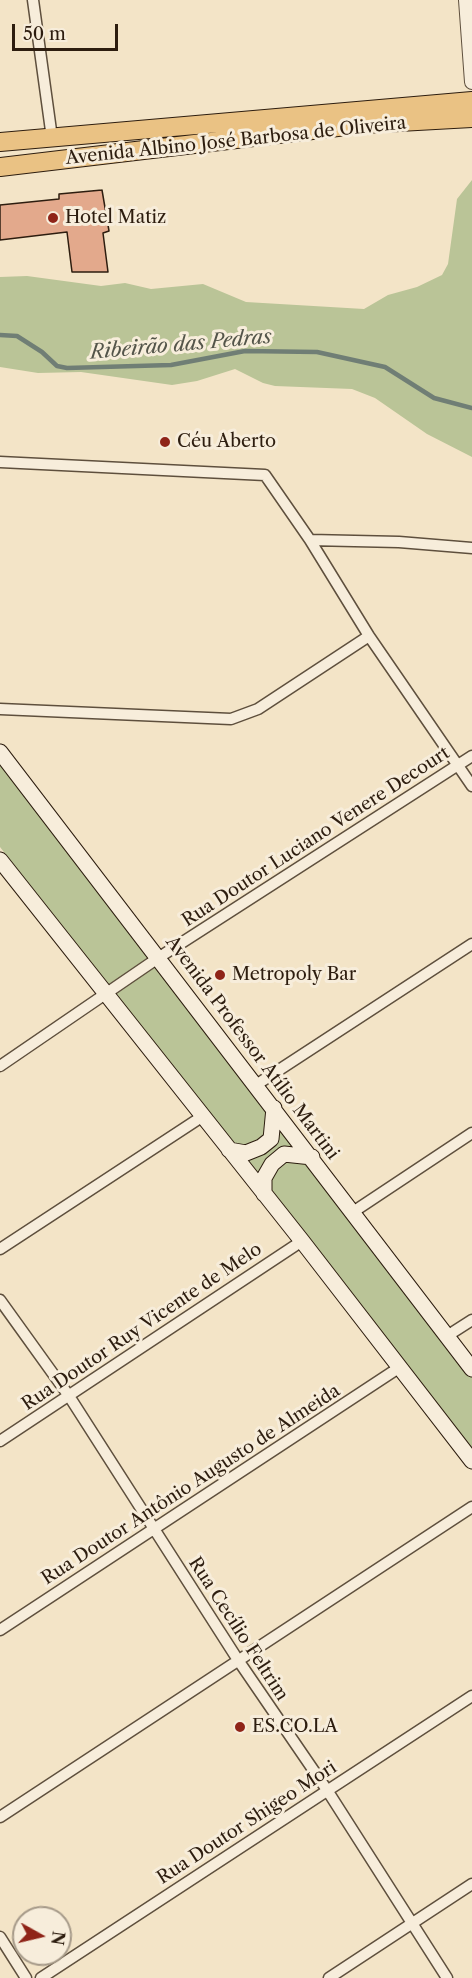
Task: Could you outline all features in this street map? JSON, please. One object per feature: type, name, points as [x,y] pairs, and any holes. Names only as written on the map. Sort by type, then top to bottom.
[{"type":"main road","name":"Avenida Albino José Barbosa de Oliveira","points":[[0,142],[472,101]]},
{"type":"main road","name":"Avenida Albino José Barbosa de Oliveira","points":[[0,167],[363,124],[472,118]]},
{"type":"main road","name":"Avenida Professor Atílio Martini","points":[[0,752],[472,1369]]},
{"type":"main road","points":[[0,860],[302,1241],[472,1461]]},
{"type":"main road","points":[[229,1150],[246,1153],[261,1147],[271,1139],[274,1108]]},
{"type":"main road","points":[[264,1194],[264,1178],[272,1164],[284,1154],[312,1157]]},
{"type":"street","points":[[33,0],[52,138]]},
{"type":"street","points":[[466,0],[472,82]]},
{"type":"street","points":[[0,462],[265,475],[310,540],[369,636],[472,786]]},
{"type":"street","points":[[310,540],[399,542],[472,548]]},
{"type":"street","points":[[0,709],[231,719],[258,709],[369,636]]},
{"type":"street","name":"Rua Doutor Luciano Venere Decourt","points":[[0,1066],[159,958],[472,756]]},
{"type":"street","points":[[256,1085],[472,944]]},
{"type":"street","points":[[0,1249],[203,1116]]},
{"type":"street","points":[[353,1212],[472,1133]]},
{"type":"street","name":"Rua Doutor Ruy Vicente de Melo","points":[[0,1441],[302,1241]]},
{"type":"street","name":"Rua Cecílio Feltrim","points":[[0,1300],[69,1396],[238,1660],[327,1790],[447,1978]]},
{"type":"street","points":[[447,1336],[472,1320]]},
{"type":"street","name":"Rua Doutor Antônio Augusto de Almeida","points":[[0,1630],[400,1367]]},
{"type":"street","points":[[0,1817],[472,1507]]},
{"type":"street","name":"Rua Doutor Shigeo Mori","points":[[41,1978],[472,1696]]},
{"type":"street","points":[[329,1978],[472,1884]]},
{"type":"street","points":[[0,1937],[26,1978]]},
{"type":"green space","points":[[472,180],[472,457],[427,434],[375,398],[352,389],[275,386],[263,383],[235,369],[197,381],[172,385],[81,372],[38,373],[0,367],[0,277],[27,276],[101,286],[125,283],[151,289],[203,284],[246,302],[364,309],[388,295],[417,287],[442,275],[448,264],[457,199]]},
{"type":"green space","points":[[0,755],[472,1373],[472,1449],[0,847]]},
{"type":"building","name":"Hotel Matiz","points":[[102,190],[109,231],[103,233],[108,272],[72,272],[67,232],[0,240],[0,205],[59,199],[59,194]]},
{"type":"waterway","name":"Ribeirão das Pedras","points":[[0,335],[17,336],[42,352],[57,366],[67,368],[171,365],[245,351],[317,352],[385,367],[434,398],[472,408]]},
{"type":"place","name":"Hotel Matiz","points":[[53,218]]},
{"type":"place","name":"Céu Aberto","points":[[165,442]]},
{"type":"place","name":"Metropoly Bar","points":[[220,975]]},
{"type":"place","name":"ES.CO.LA","points":[[240,1727]]}]
